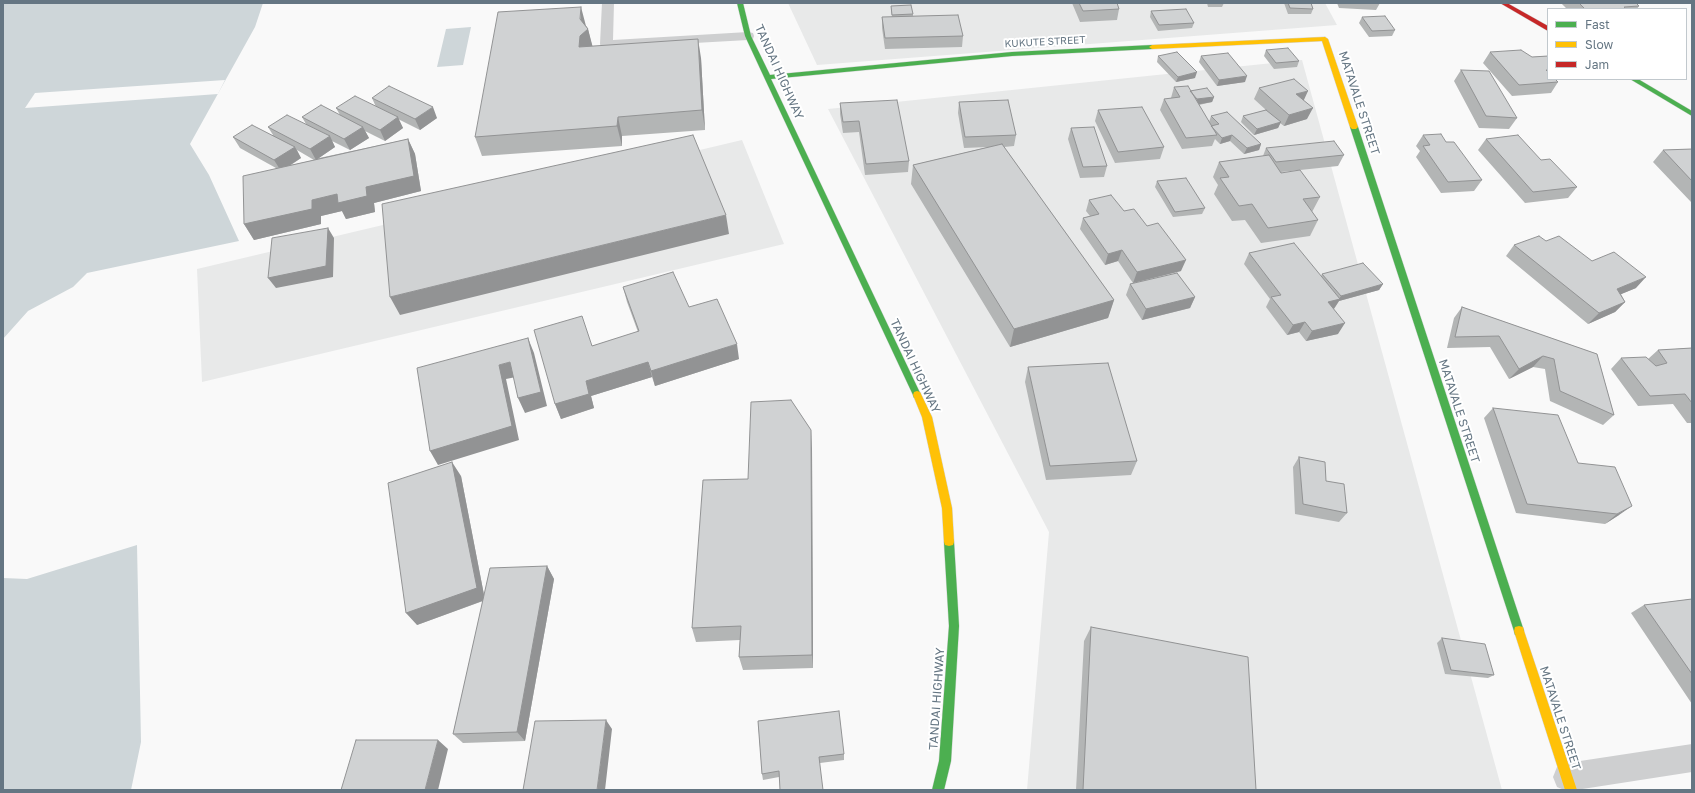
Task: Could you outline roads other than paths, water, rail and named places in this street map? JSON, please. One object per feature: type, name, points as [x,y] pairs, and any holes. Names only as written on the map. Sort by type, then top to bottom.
[{"type":"street","name":"TANDAI HIGHWAY","points":[[740,3],[748,36],[927,417],[947,508],[954,626],[945,761],[938,790]]},
{"type":"street","points":[[1503,3],[1547,28]]},
{"type":"street","name":"KUKUTE STREET","points":[[767,77],[1012,54],[1325,39]]},
{"type":"street","name":"MATAVALE STREET","points":[[1325,39],[1569,784]]},
{"type":"street","points":[[1635,80],[1692,114]]},
{"type":"street","points":[[1569,784],[1692,758]]},
{"type":"lane","points":[[608,3],[606,44],[748,36]]}]
